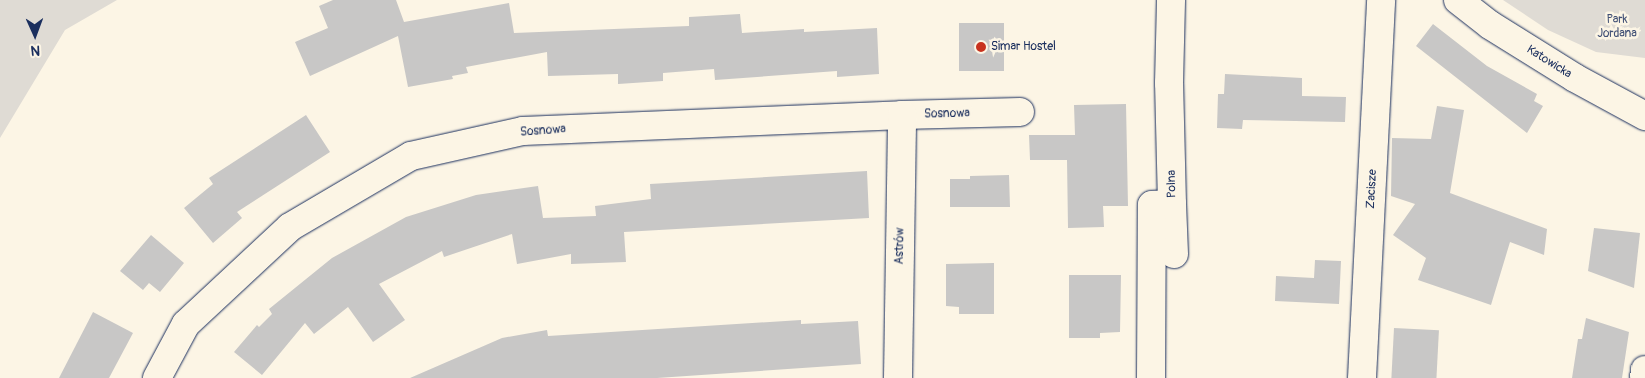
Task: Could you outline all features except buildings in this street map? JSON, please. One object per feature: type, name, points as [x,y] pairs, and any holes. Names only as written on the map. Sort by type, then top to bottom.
[{"type":"street","name":"Polna","points":[[1151,378],[1152,205],[1172,204],[1169,83],[1171,0]]},
{"type":"street","name":"Zacisze","points":[[1362,378],[1381,0]]},
{"type":"street","name":"Katowicka","points":[[1458,0],[1490,25],[1575,78],[1645,116]]},
{"type":"street","name":"Sosnowa","points":[[157,378],[186,324],[290,226],[411,156],[523,132],[902,115],[1020,112]]},
{"type":"street","name":"Astrów","points":[[898,378],[902,115]]},
{"type":"street","points":[[1172,204],[1174,254]]},
{"type":"street","points":[[1644,378],[1645,370]]},
{"type":"green space","points":[[0,0],[117,0],[65,30],[0,138]]},
{"type":"green space","name":"Park Jordana","points":[[1503,0],[1645,0],[1645,58],[1596,52],[1548,30]]},
{"type":"place","name":"Simar Hostel","points":[[981,47]]}]
